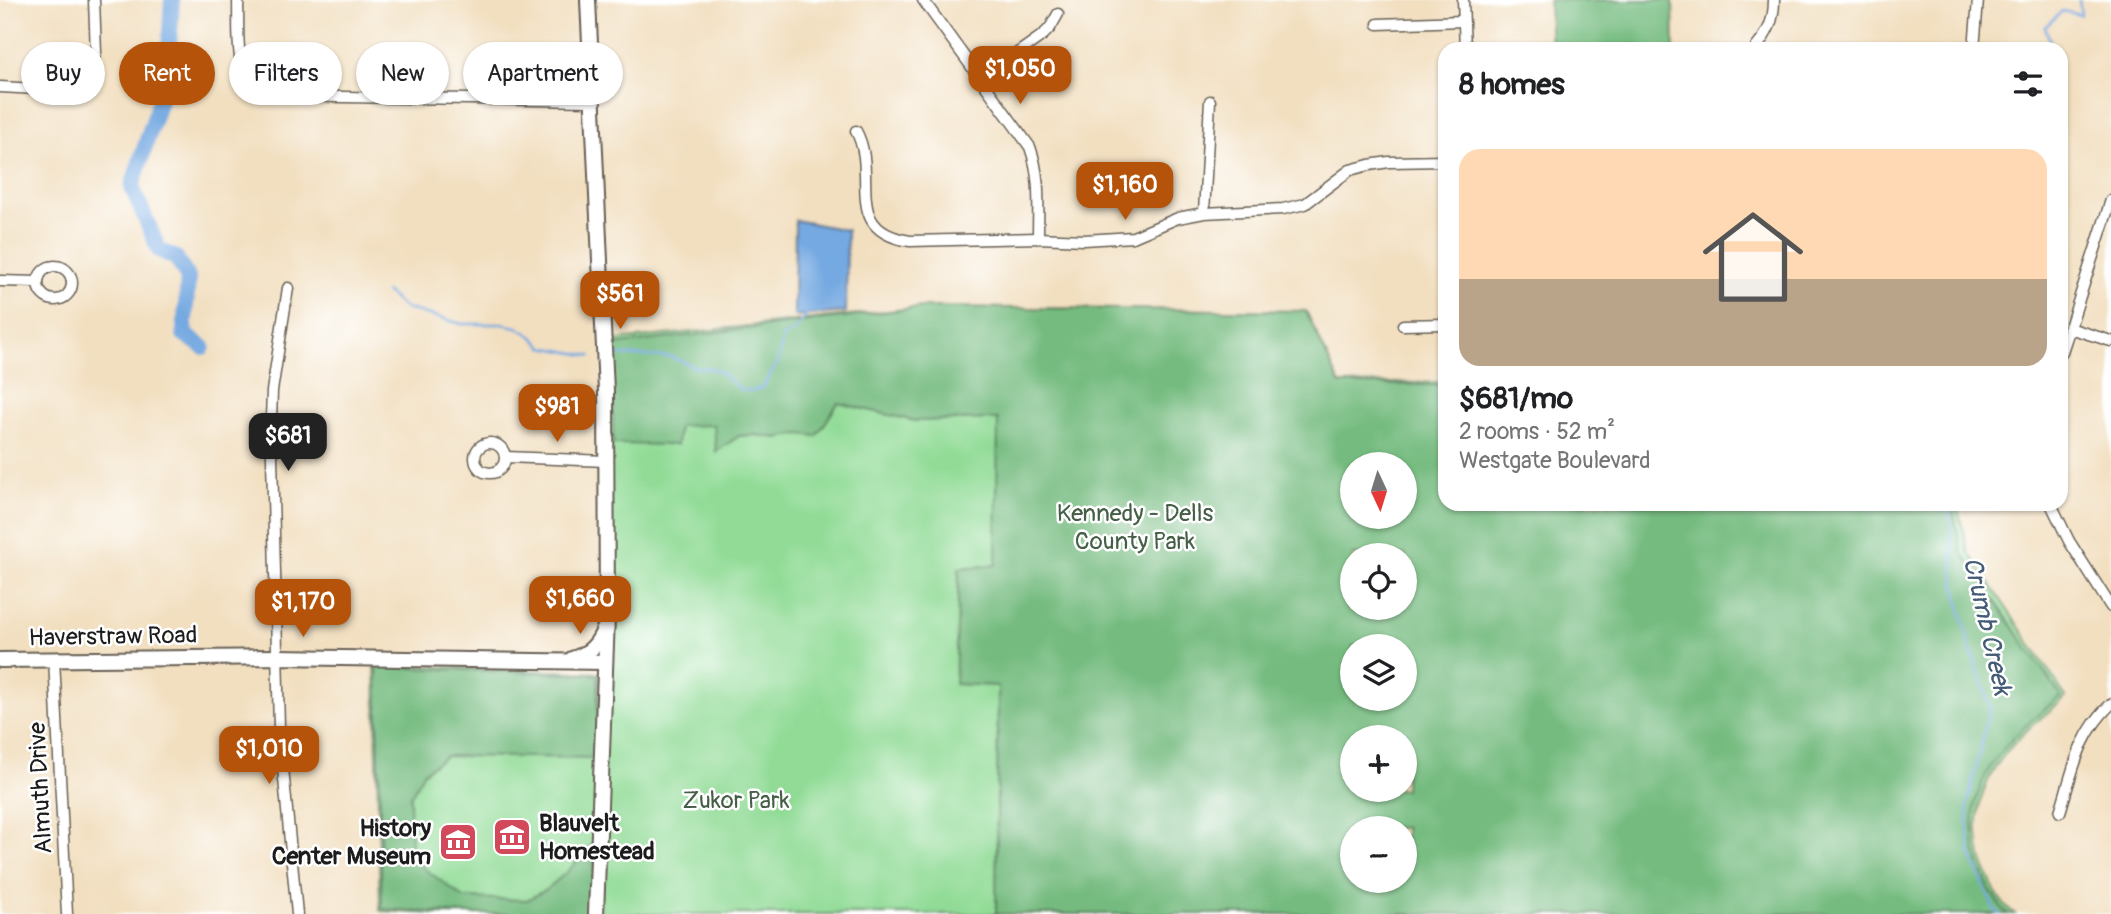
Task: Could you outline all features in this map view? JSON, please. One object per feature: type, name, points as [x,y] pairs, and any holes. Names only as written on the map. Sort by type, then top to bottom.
[{"type":"street","points":[[0,87],[66,87],[87,71],[96,53],[93,0]]},
{"type":"street","points":[[238,0],[243,72],[251,85],[263,93],[278,96],[463,99]]},
{"type":"street","points":[[587,0],[589,42]]},
{"type":"street","points":[[923,0],[1030,147],[1037,164],[1039,182],[1038,238]]},
{"type":"street","points":[[1463,0],[1465,42]]},
{"type":"street","points":[[1761,42],[1769,32],[1774,0]]},
{"type":"street","points":[[1975,42],[1978,0]]},
{"type":"street","points":[[981,79],[1043,35],[1058,14]]},
{"type":"street","points":[[1378,24],[1464,21]]},
{"type":"street","points":[[1204,213],[1210,101]]},
{"type":"street","points":[[592,105],[606,391],[607,617],[596,914]]},
{"type":"street","points":[[856,131],[862,142],[866,209],[872,223],[894,239],[910,241],[1038,238],[1084,240],[1133,237],[1178,218],[1204,213],[1283,209],[1305,204],[1350,170],[1389,162],[1438,161]]},
{"type":"street","points":[[2068,331],[2111,200]]},
{"type":"street","points":[[0,281],[38,282]]},
{"type":"street","points":[[288,288],[272,391],[271,419],[279,727],[297,914]]},
{"type":"street","points":[[1403,325],[1438,324]]},
{"type":"street","points":[[2069,328],[2111,341]]},
{"type":"street","points":[[506,457],[606,461]]},
{"type":"street","points":[[2055,511],[2111,607]]},
{"type":"street","points":[[559,660],[578,657],[591,650],[600,639],[607,617]]},
{"type":"street","name":"Haverstraw Road","points":[[0,660],[278,656],[605,662]]},
{"type":"street","name":"Almuth Drive","points":[[54,659],[67,914]]},
{"type":"street","points":[[2060,812],[2082,740],[2096,718],[2111,704]]},
{"type":"green space","points":[[1549,0],[1673,0],[1674,42],[1551,42]]},
{"type":"green space","name":"Kennedy - Dells County Park","points":[[924,307],[1306,311],[1340,384],[1438,382],[1438,511],[1959,511],[1968,551],[2066,697],[2004,755],[1983,791],[1978,834],[1981,857],[1997,895],[2015,914],[600,914],[610,341]]},
{"type":"green space","name":"Kennedy - Dells County Park","points":[[924,307],[1306,311],[1340,384],[1438,385],[1438,511],[1953,511],[1962,553],[2061,696],[2029,723],[1999,754],[1979,790],[1975,810],[1976,853],[1993,896],[2009,914],[996,914],[998,686],[955,684],[959,568],[996,565],[998,419],[915,421],[838,403],[817,436],[739,436],[716,452],[714,425],[679,426],[677,445],[613,444],[613,345]]},
{"type":"green space","points":[[375,664],[600,673],[594,914],[434,914],[380,911]]},
{"type":"green space","points":[[377,667],[598,675],[597,758],[446,756],[424,772],[410,797],[411,850],[425,869],[464,898],[527,900],[547,889],[568,871],[594,842],[593,914],[465,914],[382,909]]},
{"type":"water","points":[[795,220],[847,230],[846,312],[794,316]]},
{"type":"waterway","points":[[172,0],[167,78],[132,187],[159,250],[176,258],[188,278],[184,334],[203,347]]},
{"type":"waterway","name":"Crumb Creek","points":[[2050,42],[2045,27],[2062,11],[2081,15],[2079,0]]},
{"type":"waterway","points":[[386,292],[404,308],[462,324],[502,324],[517,327],[543,347],[591,356]]},
{"type":"waterway","points":[[618,355],[671,357],[698,368],[719,371],[741,390],[754,391],[763,387],[778,362],[783,337],[795,330],[806,315]]},
{"type":"waterway","name":"Crumb Creek","points":[[1950,511],[1955,583],[1969,645],[1990,707],[1967,806],[1970,853],[1994,909],[2000,914]]},
{"type":"place","name":"Blauvelt Homestead","points":[[512,837]]},
{"type":"place","name":"History Center Museum","points":[[458,842]]},
{"type":"park label","name":"Zukor Park","points":[[736,800]]}]
